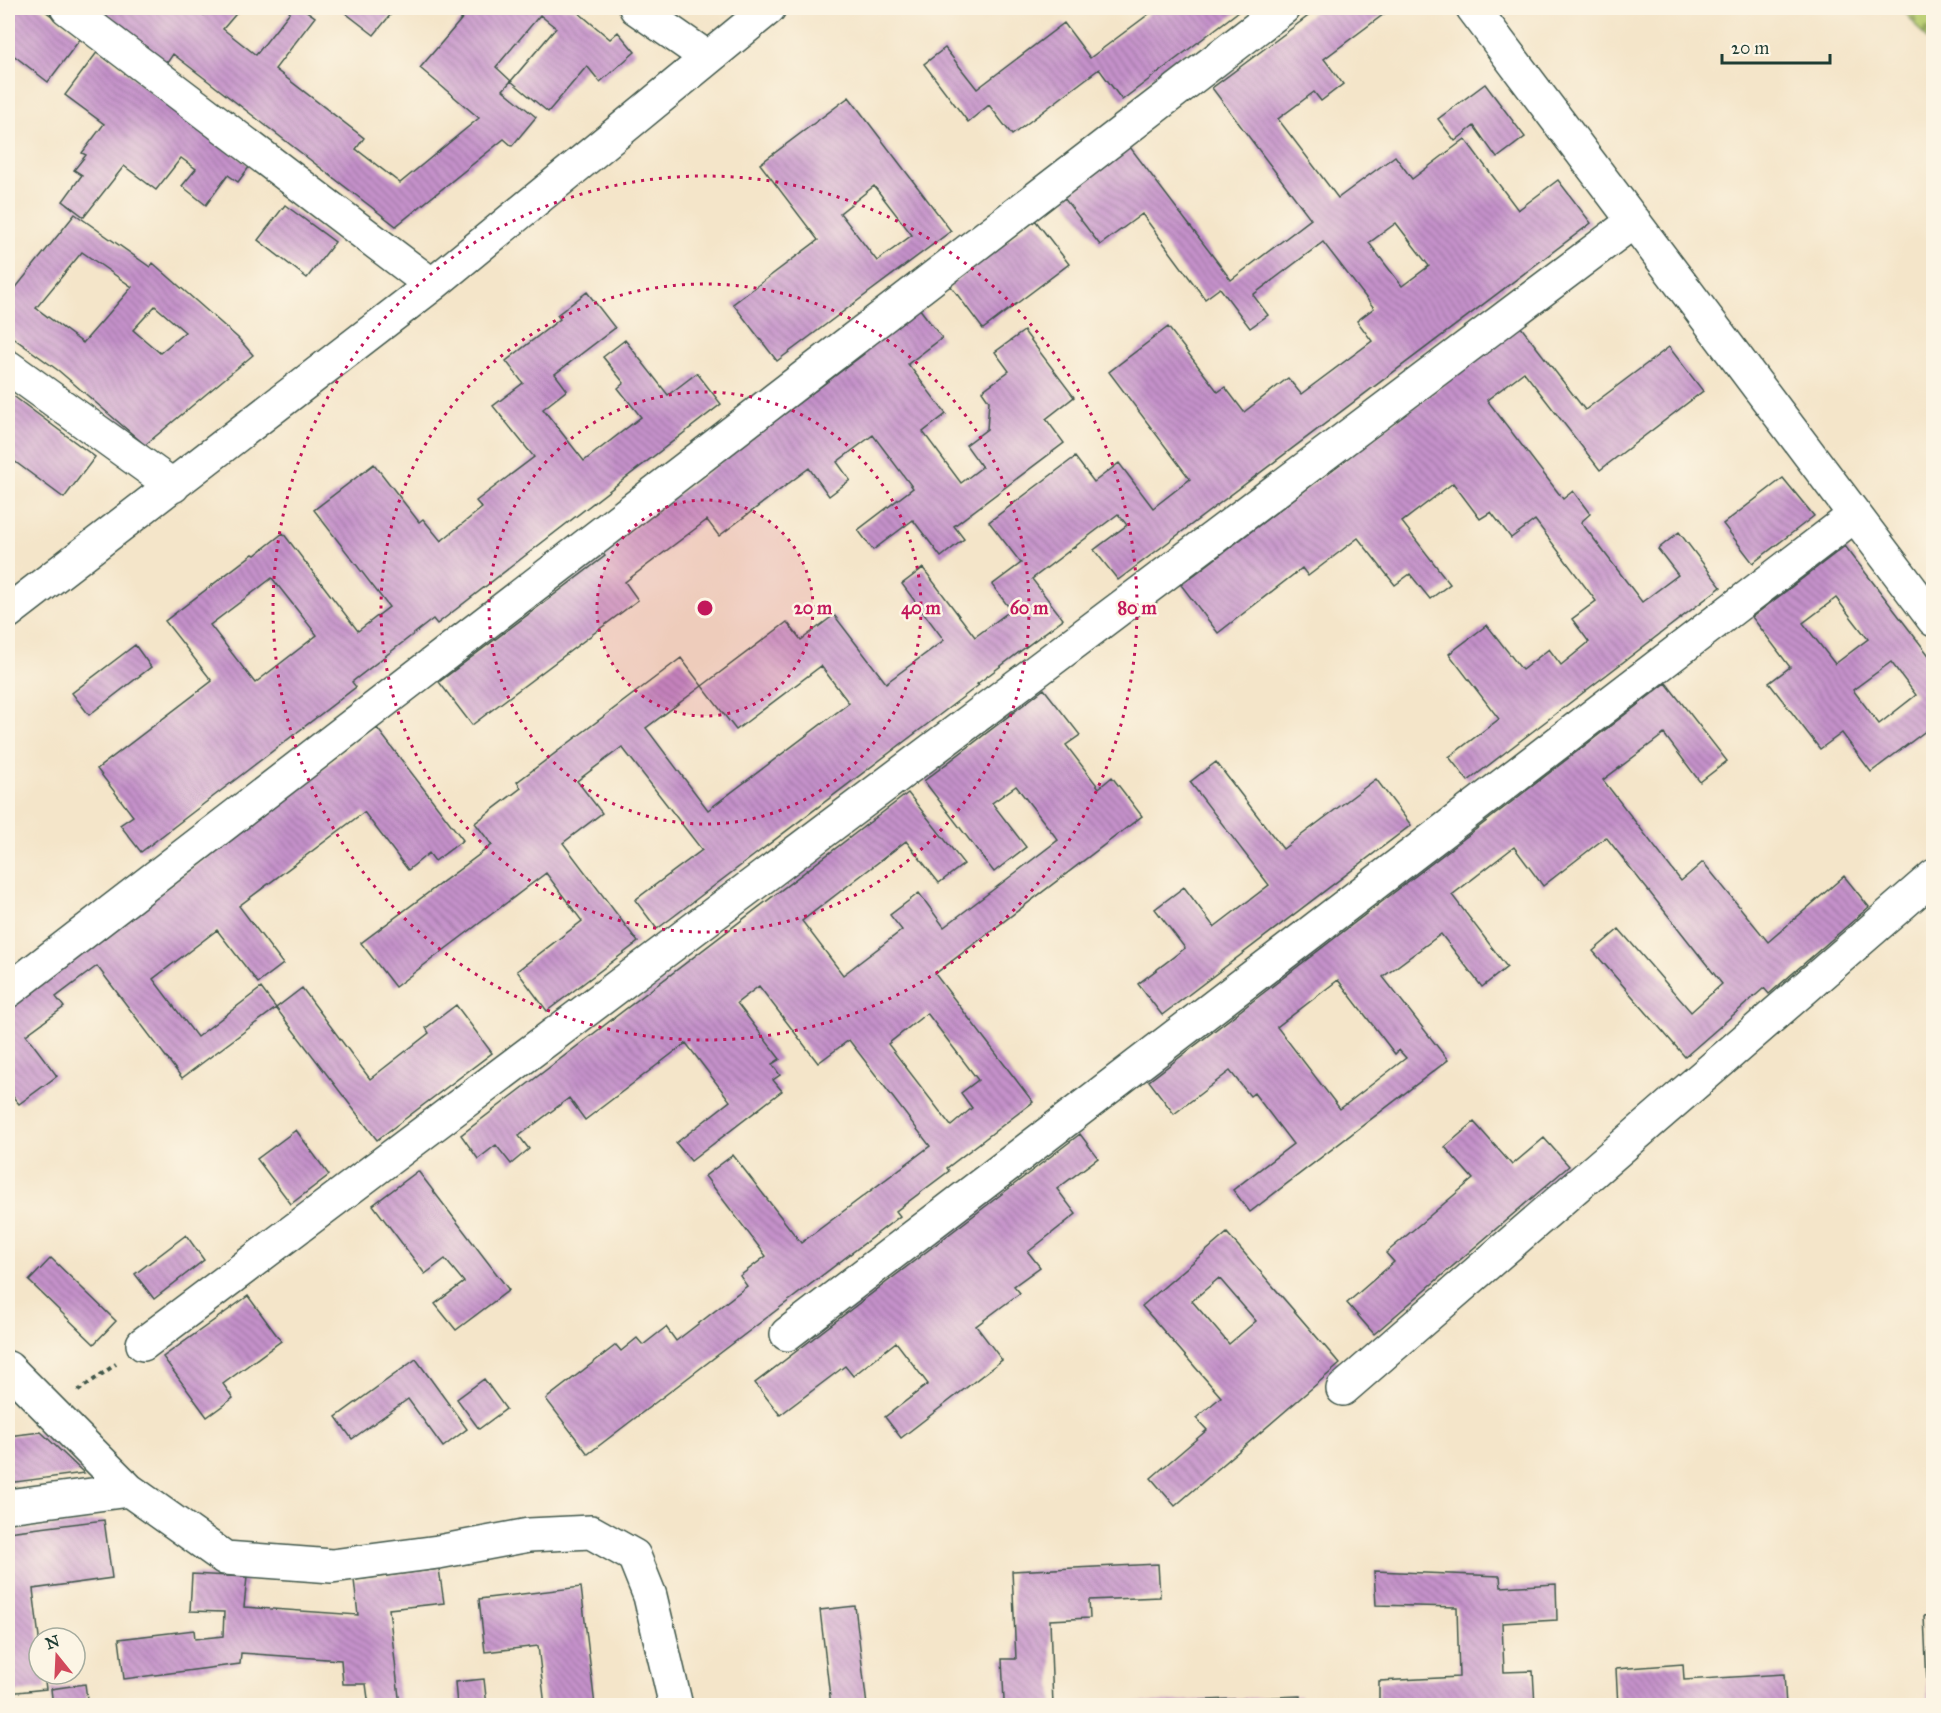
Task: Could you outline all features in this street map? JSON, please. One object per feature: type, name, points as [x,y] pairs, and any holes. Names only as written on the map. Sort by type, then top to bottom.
[{"type":"street","points":[[67,8],[432,285]]},
{"type":"street","points":[[636,8],[708,58]]},
{"type":"street","points":[[8,612],[432,285],[769,8]]},
{"type":"street","points":[[8,991],[1283,8]]},
{"type":"street","points":[[1473,8],[1934,620]]},
{"type":"street","points":[[143,1344],[1634,221]]},
{"type":"street","points":[[8,367],[173,486]]},
{"type":"street","points":[[787,1334],[1855,516]]},
{"type":"street","points":[[1343,1389],[1934,876]]},
{"type":"street","points":[[8,1368],[129,1490],[225,1558],[332,1566],[438,1552],[529,1535],[591,1532],[634,1556],[650,1596],[675,1706]]},
{"type":"street","points":[[8,1506],[129,1490]]},
{"type":"path","points":[[51,1411],[143,1344]]},
{"type":"green space","points":[[1902,8],[1933,8],[1933,47]]},
{"type":"building","points":[[8,8],[41,8],[81,38],[48,82],[8,51]]},
{"type":"building","points":[[89,8],[195,8],[204,15],[210,8],[241,8],[223,29],[256,55],[293,8],[302,8],[315,17],[275,69],[364,138],[356,149],[400,183],[479,118],[420,68],[471,8],[573,8],[610,39],[618,32],[635,52],[600,82],[587,66],[548,112],[511,81],[503,90],[536,117],[512,146],[504,139],[396,226],[173,54],[165,66]],"holes":[[[540,15],[556,28],[511,81],[496,67]]]},
{"type":"building","points":[[339,8],[396,8],[374,35]]},
{"type":"building","points":[[660,8],[682,8],[671,16]]},
{"type":"building","points":[[1157,8],[1243,8],[1122,100],[1099,69],[1012,135],[989,105],[968,122],[924,64],[945,48],[977,89],[1064,23],[1090,58]]},
{"type":"building","points":[[1319,8],[1392,8],[1324,59],[1343,84],[1321,101],[1314,92],[1278,119],[1338,198],[1395,156],[1412,179],[1465,139],[1518,210],[1558,180],[1591,223],[1118,580],[1094,550],[1127,525],[1118,514],[1032,579],[1063,619],[657,929],[635,900],[702,850],[622,747],[577,781],[602,813],[563,843],[638,942],[547,1011],[517,971],[582,921],[546,873],[395,987],[361,943],[492,845],[475,823],[521,788],[517,782],[681,658],[702,686],[787,622],[801,640],[834,615],[886,683],[944,640],[902,584],[923,568],[975,637],[1011,610],[992,585],[1021,563],[989,522],[1075,457],[1094,482],[1119,463],[1153,508],[1190,479],[1109,372],[1168,327],[1218,392],[1225,387],[1244,412],[1288,378],[1301,394],[1372,341],[1357,321],[1374,308],[1323,242],[1253,295],[1268,315],[1250,328],[1220,288],[1205,299],[1142,214],[1100,245],[1064,198],[1130,147],[1231,280],[1311,219],[1212,88]],"holes":[[[1396,223],[1429,266],[1402,286],[1369,243]],[[821,666],[849,703],[708,810],[646,728],[702,686],[736,730]]]},
{"type":"building","points":[[98,51],[250,166],[238,182],[228,175],[206,205],[182,186],[196,169],[181,158],[156,190],[124,166],[84,217],[63,201],[82,175],[74,170],[86,155],[82,153],[104,124],[65,95]]},
{"type":"building","points":[[1485,84],[1525,137],[1497,158],[1474,126],[1455,141],[1438,119]]},
{"type":"building","points":[[849,97],[951,231],[777,361],[733,304],[818,240],[760,164]],"holes":[[[874,186],[912,235],[877,261],[840,213]]]},
{"type":"building","points":[[285,205],[335,242],[307,278],[258,240]]},
{"type":"building","points":[[75,214],[150,267],[153,263],[238,338],[253,355],[145,445],[59,371],[8,334],[8,285],[14,290]],"holes":[[[82,252],[132,287],[83,343],[36,308]],[[155,306],[185,332],[160,353],[133,330]]]},
{"type":"building","points":[[1035,220],[1069,264],[983,329],[950,285]]},
{"type":"building","points":[[587,292],[615,328],[555,374],[567,390],[543,409],[584,461],[641,417],[618,388],[624,383],[603,357],[625,340],[668,395],[697,373],[721,404],[437,624],[433,619],[352,682],[356,687],[141,852],[120,825],[133,816],[97,769],[212,681],[165,621],[283,533],[358,631],[389,607],[314,510],[374,464],[419,522],[423,519],[441,541],[482,508],[476,501],[534,457],[493,406],[523,383],[506,361],[560,319],[557,315]],"holes":[[[272,578],[317,635],[255,683],[210,625]]]},
{"type":"building","points":[[919,308],[942,338],[908,364],[946,414],[923,432],[961,483],[982,467],[966,445],[987,429],[989,401],[982,391],[1009,371],[995,352],[1024,331],[1074,397],[1046,419],[1064,443],[954,526],[964,539],[941,557],[913,520],[873,550],[858,530],[913,488],[873,435],[837,462],[850,480],[829,496],[809,468],[719,536],[707,520],[625,582],[638,600],[472,725],[439,682],[605,556],[602,552],[864,354],[861,351]]},
{"type":"building","points":[[1520,326],[1585,410],[1669,347],[1703,391],[1600,470],[1524,372],[1487,400],[1563,499],[1573,491],[1590,514],[1581,522],[1642,602],[1678,575],[1658,549],[1679,532],[1721,587],[1468,781],[1449,757],[1499,719],[1449,654],[1487,625],[1522,670],[1549,649],[1561,665],[1589,642],[1572,619],[1596,601],[1535,520],[1511,538],[1491,512],[1480,519],[1453,483],[1402,522],[1450,584],[1430,599],[1410,574],[1395,585],[1358,538],[1308,576],[1302,568],[1218,633],[1181,585]]},
{"type":"building","points":[[8,392],[95,457],[64,498],[14,461],[8,470]]},
{"type":"building","points":[[1783,478],[1814,516],[1753,563],[1723,524]]},
{"type":"building","points":[[1845,546],[1934,662],[1934,731],[1931,727],[1871,772],[1842,733],[1820,749],[1769,683],[1790,667],[1752,617]],"holes":[[[1836,598],[1868,639],[1835,664],[1803,623]],[[1891,662],[1916,695],[1879,724],[1853,690]]]},
{"type":"building","points":[[135,645],[151,667],[89,715],[72,693]]},
{"type":"building","points":[[1666,683],[1727,761],[1700,782],[1664,734],[1603,780],[1681,881],[1703,862],[1768,942],[1844,876],[1869,907],[1769,994],[1764,988],[1685,1057],[1593,951],[1619,929],[1691,1012],[1722,984],[1606,837],[1543,886],[1514,847],[1452,895],[1507,967],[1482,987],[1441,934],[1383,977],[1448,1060],[1250,1212],[1233,1190],[1293,1144],[1254,1093],[1250,1096],[1230,1071],[1174,1114],[1149,1081]],"holes":[[[1338,980],[1395,1054],[1399,1050],[1406,1058],[1340,1109],[1277,1027]]]},
{"type":"building","points":[[1044,689],[1080,735],[1066,745],[1099,788],[1112,777],[1142,816],[935,974],[1033,1102],[947,1168],[949,1171],[896,1211],[900,1216],[588,1454],[546,1399],[616,1345],[621,1351],[637,1338],[643,1345],[666,1327],[676,1341],[747,1286],[740,1276],[766,1256],[705,1176],[733,1155],[801,1243],[930,1146],[849,1040],[818,1063],[759,986],[737,1003],[780,1059],[772,1064],[780,1075],[773,1080],[782,1091],[691,1161],[676,1143],[730,1101],[686,1043],[585,1120],[569,1098],[519,1136],[529,1149],[511,1164],[496,1145],[478,1159],[461,1135],[908,793],[964,864],[939,883],[906,841],[802,921],[843,975],[902,930],[890,915],[919,893],[944,927],[1058,840],[1016,786],[992,803],[1026,847],[994,872],[924,781]],"holes":[[[927,1013],[978,1080],[961,1093],[972,1108],[951,1126],[888,1044]]]},
{"type":"building","points":[[377,728],[463,840],[435,861],[429,853],[408,870],[364,812],[239,906],[283,964],[258,983],[217,930],[153,979],[197,1037],[261,988],[276,1008],[182,1078],[97,966],[56,997],[64,1007],[26,1035],[57,1076],[19,1104],[8,1091],[8,1008]]},
{"type":"building","points":[[1216,762],[1283,849],[1376,779],[1411,825],[1162,1015],[1138,984],[1185,948],[1155,909],[1184,887],[1214,927],[1269,885],[1190,782]]},
{"type":"building","points":[[302,988],[370,1079],[429,1033],[426,1028],[456,1005],[492,1053],[377,1140],[276,1008]]},
{"type":"building","points":[[1474,1122],[1512,1165],[1544,1138],[1569,1166],[1374,1334],[1347,1303],[1394,1262],[1386,1253],[1473,1179],[1445,1147]]},
{"type":"building","points":[[296,1130],[329,1175],[291,1204],[257,1159]]},
{"type":"building","points":[[1080,1134],[1098,1158],[1057,1189],[1076,1214],[1028,1252],[1040,1267],[1014,1286],[1020,1293],[976,1326],[1002,1360],[901,1438],[885,1417],[928,1384],[896,1342],[853,1376],[845,1366],[780,1415],[755,1383]]},
{"type":"building","points":[[418,1171],[509,1290],[456,1330],[435,1304],[464,1282],[445,1259],[425,1274],[373,1205]]},
{"type":"building","points":[[1227,1233],[1340,1364],[1175,1506],[1151,1478],[1207,1430],[1196,1418],[1221,1397],[1142,1306]],"holes":[[[1219,1278],[1256,1321],[1229,1344],[1192,1301]]]},
{"type":"building","points":[[186,1235],[204,1260],[154,1299],[135,1274]]},
{"type":"building","points":[[51,1258],[116,1321],[94,1344],[29,1281]]},
{"type":"building","points":[[248,1296],[281,1341],[223,1384],[233,1398],[207,1417],[163,1357]]},
{"type":"building","points":[[416,1359],[467,1429],[443,1447],[408,1399],[352,1439],[336,1417]]},
{"type":"building","points":[[484,1379],[506,1409],[479,1429],[457,1399]]},
{"type":"building","points":[[41,1432],[84,1473],[8,1483],[8,1436]]},
{"type":"building","points":[[104,1520],[112,1578],[33,1589],[38,1626],[27,1626],[27,1686],[46,1686],[46,1689],[8,1693],[8,1532]]},
{"type":"building","points":[[1158,1564],[1160,1597],[1089,1600],[1090,1618],[1050,1620],[1053,1706],[950,1706],[950,1704],[1004,1701],[1002,1659],[1016,1659],[1012,1571]]},
{"type":"building","points":[[439,1569],[444,1603],[389,1609],[400,1706],[369,1706],[366,1684],[343,1684],[341,1660],[241,1653],[240,1664],[124,1679],[119,1639],[194,1630],[195,1639],[223,1636],[224,1612],[190,1611],[192,1574],[247,1577],[244,1607],[358,1615],[354,1580]]},
{"type":"building","points":[[1374,1571],[1500,1576],[1501,1587],[1556,1584],[1557,1620],[1502,1623],[1504,1672],[1533,1671],[1535,1706],[1352,1706],[1352,1704],[1379,1702],[1379,1681],[1459,1677],[1457,1607],[1376,1605]]},
{"type":"building","points":[[581,1587],[595,1706],[545,1706],[538,1646],[485,1652],[479,1599]]},
{"type":"building","points":[[855,1606],[867,1706],[831,1706],[820,1610]]},
{"type":"building","points":[[1934,1615],[1934,1706],[1928,1706],[1924,1616]]},
{"type":"building","points":[[1683,1664],[1684,1680],[1784,1674],[1786,1706],[1618,1706],[1616,1669]]},
{"type":"building","points":[[484,1679],[487,1706],[457,1706],[455,1682]]},
{"type":"building","points":[[85,1686],[88,1706],[53,1706],[51,1689]]},
{"type":"building","points":[[1300,1696],[1300,1706],[1111,1706],[1111,1704]]}]
